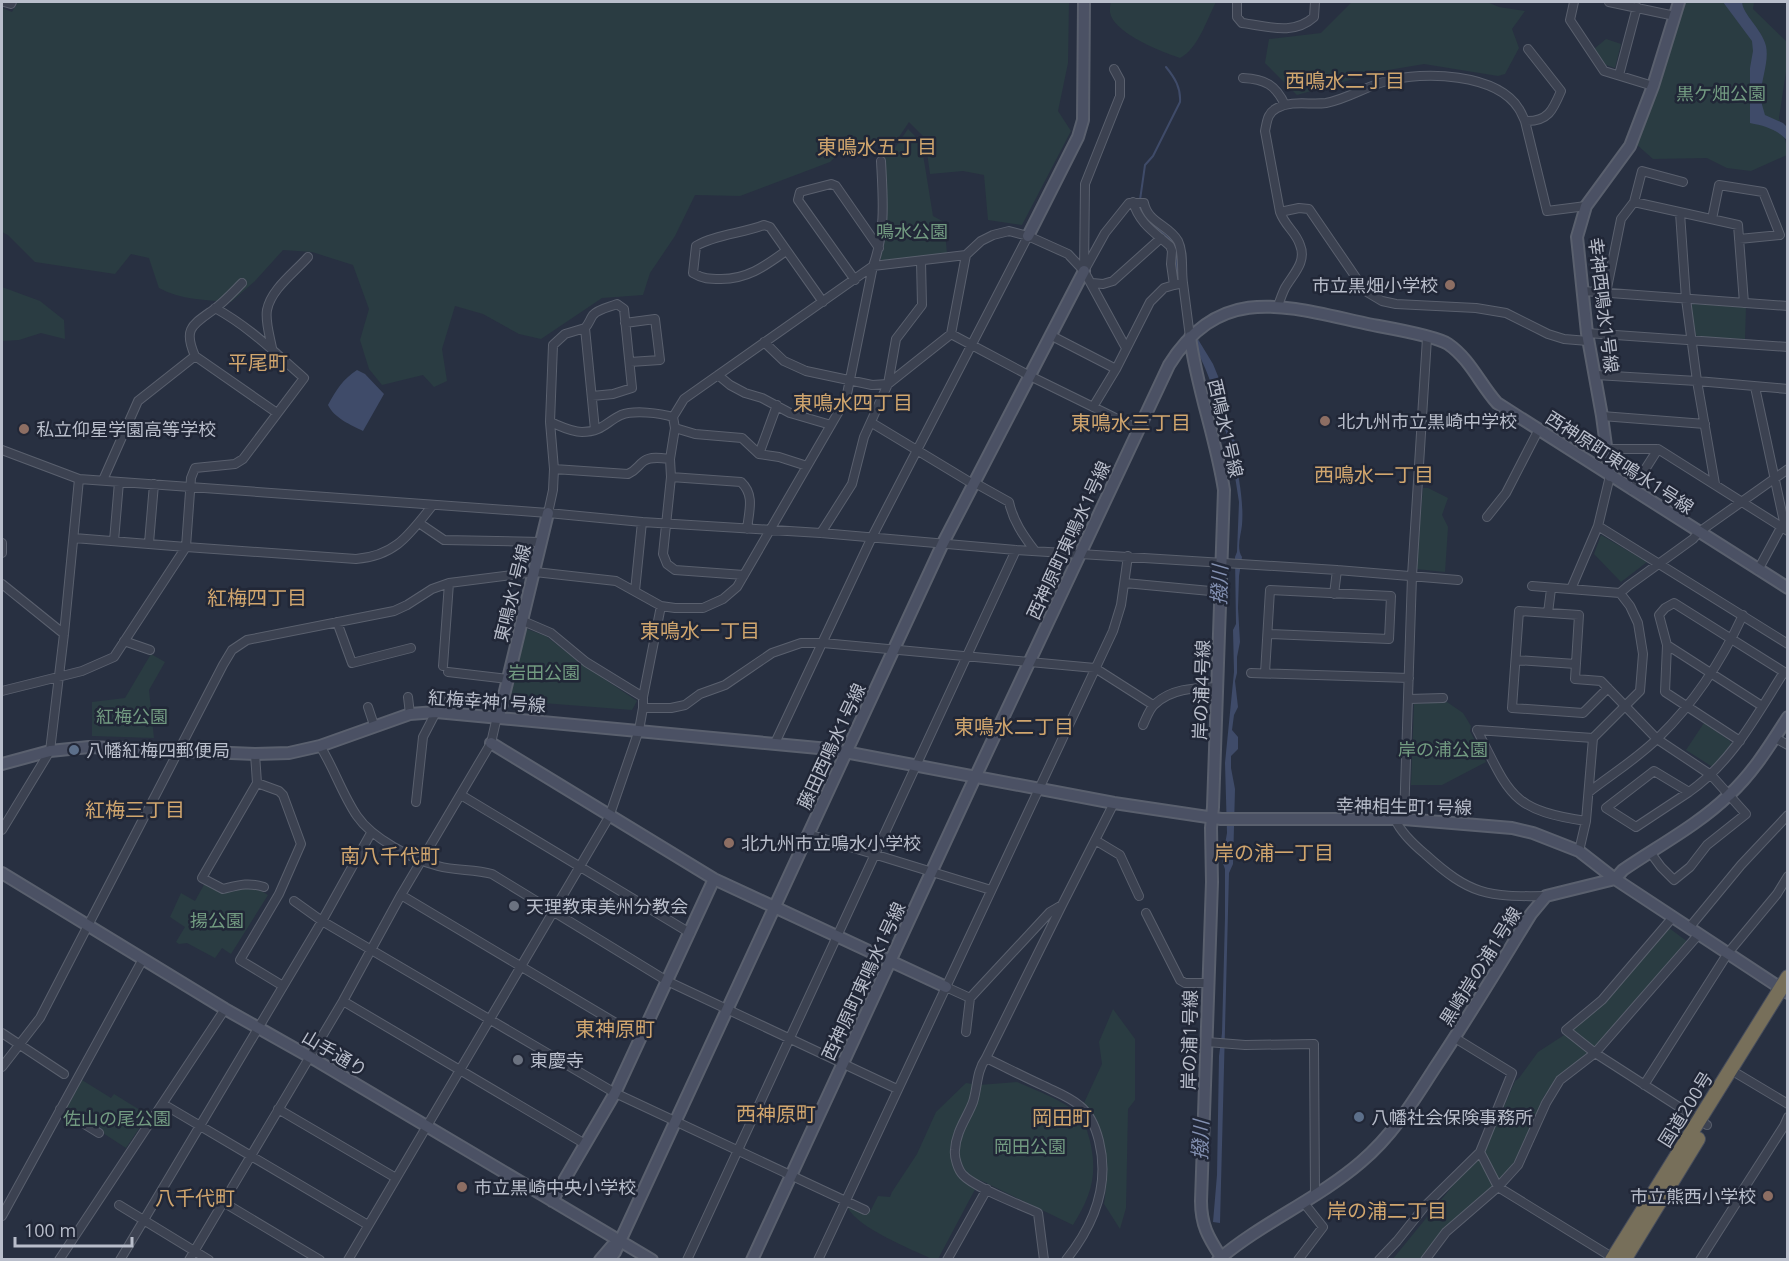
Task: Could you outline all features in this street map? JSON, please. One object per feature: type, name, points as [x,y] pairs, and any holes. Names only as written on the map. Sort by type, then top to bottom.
[{"type":"highway","name":"国道200号","points":[[1617,1259],[1786,989]]},
{"type":"street","points":[[4,2],[11,4],[12,2]]},
{"type":"street","points":[[775,743],[872,537],[972,346],[1077,137],[1083,120],[1084,2]]},
{"type":"street","points":[[1237,2],[1237,17],[1242,23],[1286,30],[1306,24],[1314,17],[1315,2]]},
{"type":"street","points":[[1574,2],[1570,20],[1605,71],[1653,86]]},
{"type":"street","points":[[1609,2],[1641,6],[1675,16]]},
{"type":"street","name":"幸神西鳴水1号線","points":[[1610,476],[1596,375],[1588,337],[1577,237],[1586,206],[1630,146],[1653,86],[1679,2]]},
{"type":"street","points":[[1619,75],[1641,6]]},
{"type":"street","points":[[1525,121],[1535,122],[1553,111],[1561,91],[1528,50]]},
{"type":"street","points":[[1084,271],[1085,184],[1120,96],[1120,80],[1114,69]]},
{"type":"street","points":[[1278,306],[1302,258],[1301,245],[1285,224],[1280,212],[1265,131],[1267,118],[1274,109],[1285,105],[1327,103],[1386,81],[1418,75],[1445,76],[1485,85],[1503,93],[1519,108],[1525,121],[1547,211],[1586,206]]},
{"type":"street","points":[[1243,78],[1257,78],[1274,86],[1285,105]]},
{"type":"street","points":[[2,1066],[40,1018],[232,650],[247,640],[394,611],[432,589],[449,583],[535,572],[616,581],[661,606],[703,608],[723,599],[736,587],[846,399],[883,227],[881,161]]},
{"type":"street","points":[[1606,293],[1621,219],[1634,202],[1642,171],[1683,182]]},
{"type":"street","points":[[855,280],[798,200],[800,192],[831,184],[836,186],[879,248]]},
{"type":"street","points":[[1712,219],[1719,185],[1763,192],[1780,235],[1739,239]]},
{"type":"street","points":[[1084,271],[1105,233],[1123,208],[1129,202],[1138,203],[1149,217],[1177,238],[1181,248],[1190,337]]},
{"type":"street","points":[[1634,202],[1738,225],[1744,303]]},
{"type":"street","points":[[1138,203],[1137,214],[1144,224],[1170,246],[1174,285]]},
{"type":"street","points":[[1280,212],[1299,208],[1309,209],[1359,282],[1367,292],[1382,301],[1396,304],[1476,308],[1506,314],[1564,339],[1588,337],[1692,340],[1788,347]]},
{"type":"street","points":[[1680,213],[1686,299],[1697,381],[1715,484]]},
{"type":"street","points":[[786,251],[756,272],[735,279],[702,279],[693,273],[696,246],[703,242],[748,232],[764,225],[770,227],[823,302]]},
{"type":"street","points":[[744,575],[675,570],[667,564],[663,554],[671,477],[670,459],[675,428],[673,417],[684,399],[873,266],[966,255],[981,241],[1009,231],[1028,236],[1068,254],[1084,271],[1126,348]]},
{"type":"street","points":[[1092,283],[1103,284],[1113,281],[1161,238]]},
{"type":"street","points":[[764,342],[784,361],[806,371],[872,385],[888,384],[951,334],[966,255]]},
{"type":"street","points":[[272,348],[266,311],[280,287],[308,257]]},
{"type":"street","points":[[821,533],[852,484],[864,437],[888,384],[896,339],[922,305],[921,261]]},
{"type":"street","name":"藤田西鳴水1号線","points":[[609,1260],[615,1252],[943,543],[1084,271]]},
{"type":"street","points":[[1093,407],[1116,369],[1150,302],[1164,288],[1183,283]]},
{"type":"street","points":[[242,284],[215,309],[195,322],[190,331],[189,341],[195,356],[277,413]]},
{"type":"street","points":[[1583,291],[1788,306]]},
{"type":"street","points":[[548,513],[553,490],[554,469],[550,422],[553,345],[565,334],[585,328],[593,315],[617,304],[624,309],[632,388],[614,394],[592,396]]},
{"type":"street","name":"西神原町東鳴水1号線","points":[[752,1260],[1169,365],[1178,350],[1190,337],[1218,316],[1232,310],[1252,306],[1278,306],[1446,343],[1474,369],[1483,387],[1497,403],[1788,588]]},
{"type":"street","points":[[2,691],[82,671],[114,657],[186,547],[191,487],[195,468],[235,464],[243,459],[304,378],[239,321],[215,309]]},
{"type":"street","points":[[625,322],[655,319],[660,360],[630,362]]},
{"type":"street","points":[[585,328],[595,430]]},
{"type":"street","points":[[951,334],[1138,429]]},
{"type":"street","points":[[1050,335],[1116,369]]},
{"type":"street","name":"西鳴水1号線","points":[[1190,337],[1201,397],[1219,459],[1224,490],[1224,563]]},
{"type":"street","points":[[1427,338],[1413,576],[1409,699],[1399,819],[1400,829],[1420,850],[1464,885],[1502,897],[1546,896],[1615,879],[1729,795],[1753,770],[1788,717]]},
{"type":"street","points":[[103,480],[138,401],[195,356]]},
{"type":"street","points":[[718,375],[738,389],[790,412],[831,425]]},
{"type":"street","points":[[1596,375],[1788,389]]},
{"type":"street","points":[[1755,387],[1785,529],[1758,570]]},
{"type":"street","points":[[759,454],[777,405]]},
{"type":"street","points":[[550,422],[582,432],[605,427],[620,415],[632,413],[673,417]]},
{"type":"street","points":[[1602,416],[1705,424]]},
{"type":"street","points":[[872,423],[968,481],[1009,502],[1015,521],[1035,551]]},
{"type":"street","points":[[675,428],[696,434],[742,438],[759,454],[779,457],[807,466]]},
{"type":"street","points":[[1487,517],[1506,494],[1539,429]]},
{"type":"street","points":[[1606,449],[1658,449],[1785,529]]},
{"type":"street","points":[[1632,490],[1658,449]]},
{"type":"street","points":[[2,450],[79,479],[548,513],[666,524],[821,533],[1016,550],[1080,552],[1458,580]]},
{"type":"street","points":[[554,469],[628,474],[637,470],[644,461],[653,458],[670,459]]},
{"type":"street","points":[[1532,586],[1620,593],[1788,468]]},
{"type":"street","points":[[1570,589],[1598,526],[1610,476]]},
{"type":"street","points":[[671,477],[741,482],[748,489],[750,497],[747,529]]},
{"type":"street","points":[[2,830],[50,751],[79,479]]},
{"type":"street","points":[[114,541],[119,482]]},
{"type":"street","points":[[149,543],[154,484]]},
{"type":"street","points":[[74,538],[356,559],[374,558],[392,550],[419,523],[432,506]]},
{"type":"street","name":"東鳴水1号線","points":[[499,716],[548,513]]},
{"type":"street","points":[[635,591],[642,522]]},
{"type":"street","points":[[419,523],[444,540],[541,542]]},
{"type":"street","points":[[1598,526],[1788,644]]},
{"type":"street","points":[[2,543],[2,553]]},
{"type":"street","points":[[687,1260],[1016,550]]},
{"type":"street","points":[[818,1260],[1113,631],[1121,605],[1128,556]]},
{"type":"street","name":"岸の浦4号線","points":[[1213,818],[1224,563]]},
{"type":"street","points":[[1335,594],[1336,570]]},
{"type":"street","points":[[449,583],[446,669],[508,678]]},
{"type":"street","points":[[1125,583],[1221,592]]},
{"type":"street","points":[[2,584],[64,634]]},
{"type":"street","points":[[1548,613],[1551,589]]},
{"type":"street","points":[[1265,673],[1270,591],[1391,596],[1389,639],[1268,634]]},
{"type":"street","points":[[1579,851],[1586,821],[1593,738],[1640,691],[1644,654],[1638,623],[1630,606],[1620,593]]},
{"type":"street","points":[[1689,792],[1654,771],[1606,808],[1636,827],[1689,792],[1711,775],[1740,741],[1786,673],[1674,603],[1659,615],[1667,645],[1665,692],[1740,741]]},
{"type":"street","points":[[348,1260],[609,817],[639,730],[643,697],[661,606]]},
{"type":"street","points":[[1608,688],[1583,713],[1512,708],[1519,611],[1579,615],[1575,679],[1601,681],[1608,688],[1626,706],[1657,740],[1711,775],[1746,814],[1707,845],[1690,867],[1674,880],[1650,852]]},
{"type":"street","points":[[1589,792],[1657,740],[1688,707],[1732,639],[1743,615]]},
{"type":"street","points":[[523,621],[551,633],[586,662],[643,697]]},
{"type":"street","points":[[338,622],[352,663],[411,648]]},
{"type":"street","points":[[124,641],[150,650]]},
{"type":"street","points":[[643,708],[671,708],[685,705],[700,694],[725,685],[772,653],[801,644],[823,643],[1095,668],[1153,705]]},
{"type":"street","points":[[1667,645],[1762,706]]},
{"type":"street","points":[[1516,660],[1576,664]]},
{"type":"street","points":[[1251,673],[1409,678]]},
{"type":"street","points":[[1143,725],[1153,705],[1173,694],[1188,688],[1218,687]]},
{"type":"street","points":[[408,697],[410,714]]},
{"type":"street","points":[[416,802],[423,737],[441,697]]},
{"type":"street","points":[[1409,699],[1443,698]]},
{"type":"street","points":[[368,707],[375,725]]},
{"type":"street","name":"紅梅幸神1号線","points":[[2,764],[50,751],[89,747],[255,754],[289,753],[320,746],[410,714],[436,712],[499,716],[829,749],[976,776]]},
{"type":"street","points":[[189,1260],[343,1001],[443,818],[461,795],[490,743],[499,716]]},
{"type":"street","points":[[1586,821],[1538,811],[1518,800],[1499,774],[1477,730],[1593,738]]},
{"type":"street","points":[[1775,738],[1788,745]]},
{"type":"street","points":[[490,743],[714,879],[970,998]]},
{"type":"street","points":[[320,746],[356,815],[371,833],[421,861],[448,869],[482,871],[492,874],[667,981],[897,1089]]},
{"type":"street","points":[[255,754],[257,783],[202,878],[223,889],[240,883],[264,886]]},
{"type":"street","name":"幸神相生町1号線","points":[[976,776],[1213,818],[1399,819],[1512,828],[1533,833],[1579,851],[1615,879],[1786,989]]},
{"type":"street","points":[[257,783],[279,791],[283,795],[301,844],[279,894],[240,960],[283,986]]},
{"type":"street","points":[[461,795],[690,933]]},
{"type":"street","points":[[1044,1260],[1038,1213],[963,1175],[954,1151],[958,1132],[973,1102],[978,1072],[1114,802]]},
{"type":"street","points":[[1689,928],[1741,865],[1788,815]]},
{"type":"street","name":"岸の浦1号線","points":[[1213,818],[1207,983],[1211,1043],[1201,1213],[1202,1223],[1220,1258]]},
{"type":"street","points":[[120,1260],[322,921],[371,833]]},
{"type":"street","points":[[808,834],[991,890]]},
{"type":"street","points":[[1095,840],[1120,855],[1139,896]]},
{"type":"street","name":"山手通り","points":[[2,873],[225,1009],[309,1056],[652,1260]]},
{"type":"street","points":[[1644,1084],[1728,953],[1777,894],[1788,876]]},
{"type":"street","points":[[552,1201],[615,1093],[714,879]]},
{"type":"street","points":[[401,895],[641,1038]]},
{"type":"street","name":"黒崎岸の浦1号線","points":[[1220,1258],[1361,1163],[1384,1140],[1405,1114],[1531,914],[1546,896]]},
{"type":"street","points":[[294,901],[322,921],[615,1093],[865,1210]]},
{"type":"street","points":[[966,1032],[970,998],[1050,912],[1062,905]]},
{"type":"street","points":[[1146,913],[1180,980],[1185,984],[1207,983]]},
{"type":"street","points":[[1673,917],[1602,1000],[1566,1030],[1595,1053],[1703,1123]]},
{"type":"street","points":[[1425,1260],[1446,1232],[1498,1187],[1518,1165],[1546,1103],[1560,1080],[1595,1053],[1699,934]]},
{"type":"street","points":[[2,1216],[143,959]]},
{"type":"street","points":[[343,1001],[585,1144]]},
{"type":"street","points":[[59,1260],[225,1009]]},
{"type":"street","points":[[2,1034],[64,1074]]},
{"type":"street","points":[[1379,1260],[1425,1206],[1480,1152],[1512,1073],[1455,1038]]},
{"type":"street","points":[[1211,1043],[1314,1044],[1315,1195]]},
{"type":"street","points":[[986,1058],[1061,1094],[1080,1106],[1096,1130],[1103,1159],[1104,1178],[1101,1196],[1088,1228],[1066,1260]]},
{"type":"street","points":[[1735,1072],[1788,1104]]},
{"type":"street","points":[[163,1104],[368,1225]]},
{"type":"street","points":[[60,1109],[99,1133]]},
{"type":"street","points":[[278,1109],[396,1178]]},
{"type":"street","points":[[1700,1260],[1788,1117]]},
{"type":"street","points":[[1480,1152],[1498,1187],[1617,1259]]},
{"type":"street","points":[[947,1260],[987,1189]]},
{"type":"street","points":[[223,1203],[320,1260]]},
{"type":"street","points":[[1298,1260],[1323,1227],[1304,1203]]},
{"type":"street","points":[[119,1205],[209,1260]]},
{"type":"street","points":[[600,1260],[619,1240]]},
{"type":"green space","points":[[18,2],[1069,2],[1068,63],[1058,111],[1071,131],[1022,225],[988,220],[984,175],[963,171],[930,174],[925,138],[909,122],[893,146],[862,140],[849,144],[830,162],[740,196],[695,195],[675,236],[650,273],[643,295],[602,298],[541,339],[519,334],[483,314],[455,306],[442,349],[447,381],[434,387],[423,375],[382,385],[369,369],[360,340],[369,309],[353,265],[312,252],[283,250],[255,281],[231,302],[203,300],[176,295],[159,288],[149,258],[131,254],[115,274],[35,262],[8,235],[2,232],[2,8],[12,12]]},
{"type":"green space","points":[[1111,2],[1216,2],[1197,41],[1180,58],[1141,42],[1122,30],[1111,16]]},
{"type":"green space","points":[[1352,2],[1487,2],[1499,7],[1525,11],[1512,29],[1519,48],[1505,74],[1498,76],[1424,64],[1382,71],[1297,95],[1265,63],[1269,39],[1321,33]]},
{"type":"green space","name":"黒ケ畑公園","points":[[1683,2],[1754,2],[1753,9],[1787,42],[1787,65],[1779,118],[1787,155],[1751,171],[1727,168],[1707,158],[1653,159],[1635,143]]},
{"type":"green space","points":[[1606,39],[1621,44],[1615,68],[1606,65],[1594,49]]},
{"type":"green space","name":"鳴水公園","points":[[908,129],[921,142],[933,216],[944,222],[947,253],[882,261],[880,258],[885,236],[887,197],[884,189],[884,161],[879,152],[894,149]]},
{"type":"green space","points":[[2,287],[40,301],[64,320],[65,339],[41,333],[19,340],[2,341]]},
{"type":"green space","points":[[1693,304],[1746,307],[1745,339],[1698,337],[1695,334],[1691,307]]},
{"type":"green space","points":[[1423,488],[1428,488],[1448,498],[1442,515],[1448,527],[1445,572],[1416,569]]},
{"type":"green space","points":[[1601,535],[1647,562],[1621,582],[1594,554]]},
{"type":"green space","name":"岩田公園","points":[[524,628],[546,636],[579,662],[637,701],[632,710],[506,700]]},
{"type":"green space","name":"紅梅公園","points":[[151,654],[165,662],[149,690],[154,738],[92,736],[92,702],[125,698]]},
{"type":"green space","name":"岸の浦公園","points":[[1447,702],[1463,713],[1486,762],[1442,785],[1411,785],[1414,704]]},
{"type":"green space","points":[[1704,723],[1730,741],[1732,746],[1715,765],[1711,766],[1686,750]]},
{"type":"green space","name":"揚公園","points":[[205,883],[222,892],[249,887],[268,895],[231,954],[222,948],[215,958],[187,943],[176,942],[185,927],[170,917],[181,893],[195,901]]},
{"type":"green space","points":[[1669,928],[1688,942],[1598,1047],[1558,1078],[1544,1096],[1516,1163],[1421,1259],[1392,1260],[1486,1148],[1515,1081],[1538,1052],[1575,1028],[1604,1002]]},
{"type":"green space","points":[[1113,1009],[1135,1039],[1135,1100],[1128,1109],[1126,1208],[1120,1229],[1104,1204],[1106,1163],[1102,1139],[1084,1103],[1102,1064],[1099,1042]]},
{"type":"green space","name":"佐山の尾公園","points":[[82,1080],[111,1098],[114,1094],[148,1115],[126,1148],[66,1109]]},
{"type":"green space","name":"岡田公園","points":[[1017,1082],[1065,1104],[1079,1115],[1085,1124],[1092,1153],[1093,1175],[1088,1195],[1073,1225],[980,1180],[938,1259],[932,1259],[886,1237],[854,1216],[848,1208],[850,1200],[871,1210],[878,1196],[890,1197],[917,1154],[936,1112],[966,1083],[979,1085]]},
{"type":"water","points":[[1723,2],[1742,2],[1764,40],[1767,57],[1761,92],[1762,104],[1765,115],[1787,127],[1787,140],[1770,128],[1750,123],[1752,41]]},
{"type":"water","points":[[1196,336],[1213,364],[1222,386],[1229,428],[1236,444],[1242,507],[1239,546],[1242,557],[1238,608],[1240,642],[1235,681],[1238,707],[1234,715],[1232,730],[1238,737],[1238,749],[1231,756],[1235,789],[1233,864],[1229,873],[1220,1223],[1213,1222],[1217,1175],[1225,918],[1225,869],[1222,861],[1227,833],[1225,763],[1234,672],[1235,557],[1239,502],[1230,442],[1207,373],[1191,340]]},
{"type":"water","points":[[357,370],[365,374],[384,394],[363,431],[348,424],[328,405],[340,385]]},
{"type":"waterway","points":[[1140,200],[1145,165],[1153,156],[1180,102],[1177,83],[1166,67]]},
{"type":"waterway","points":[[1148,221],[1174,243],[1177,250],[1177,279]]},
{"type":"place","name":"市立黒畑小学校","points":[[1450,285]]},
{"type":"place","name":"北九州市立黒崎中学校","points":[[1325,421]]},
{"type":"place","name":"私立仰星学園高等学校","points":[[24,429]]},
{"type":"place","name":"八幡紅梅四郵便局","points":[[74,750]]},
{"type":"place","name":"北九州市立鳴水小学校","points":[[729,843]]},
{"type":"place","name":"天理教東美州分教会","points":[[514,906]]},
{"type":"place","name":"東慶寺","points":[[518,1060]]},
{"type":"place","name":"八幡社会保険事務所","points":[[1359,1117]]},
{"type":"place","name":"市立黒崎中央小学校","points":[[462,1187]]},
{"type":"place","name":"市立熊西小学校","points":[[1768,1196]]},
{"type":"district","name":"西鳴水二丁目","points":[[1345,80]]},
{"type":"district","name":"東鳴水五丁目","points":[[877,146]]},
{"type":"district","name":"平尾町","points":[[258,362]]},
{"type":"district","name":"東鳴水四丁目","points":[[853,402]]},
{"type":"district","name":"東鳴水三丁目","points":[[1131,422]]},
{"type":"district","name":"西鳴水一丁目","points":[[1374,474]]},
{"type":"district","name":"紅梅四丁目","points":[[257,597]]},
{"type":"district","name":"東鳴水一丁目","points":[[700,630]]},
{"type":"district","name":"東鳴水二丁目","points":[[1014,726]]},
{"type":"district","name":"紅梅三丁目","points":[[135,809]]},
{"type":"district","name":"岸の浦一丁目","points":[[1274,852]]},
{"type":"district","name":"南八千代町","points":[[390,855]]},
{"type":"district","name":"東神原町","points":[[615,1028]]},
{"type":"district","name":"西神原町","points":[[776,1113]]},
{"type":"district","name":"岡田町","points":[[1062,1117]]},
{"type":"district","name":"八千代町","points":[[195,1197]]},
{"type":"district","name":"岸の浦二丁目","points":[[1387,1210]]},
{"type":"water label","name":"撥川","points":[[1219,585]]},
{"type":"water label","name":"撥川","points":[[1200,1140]]}]
